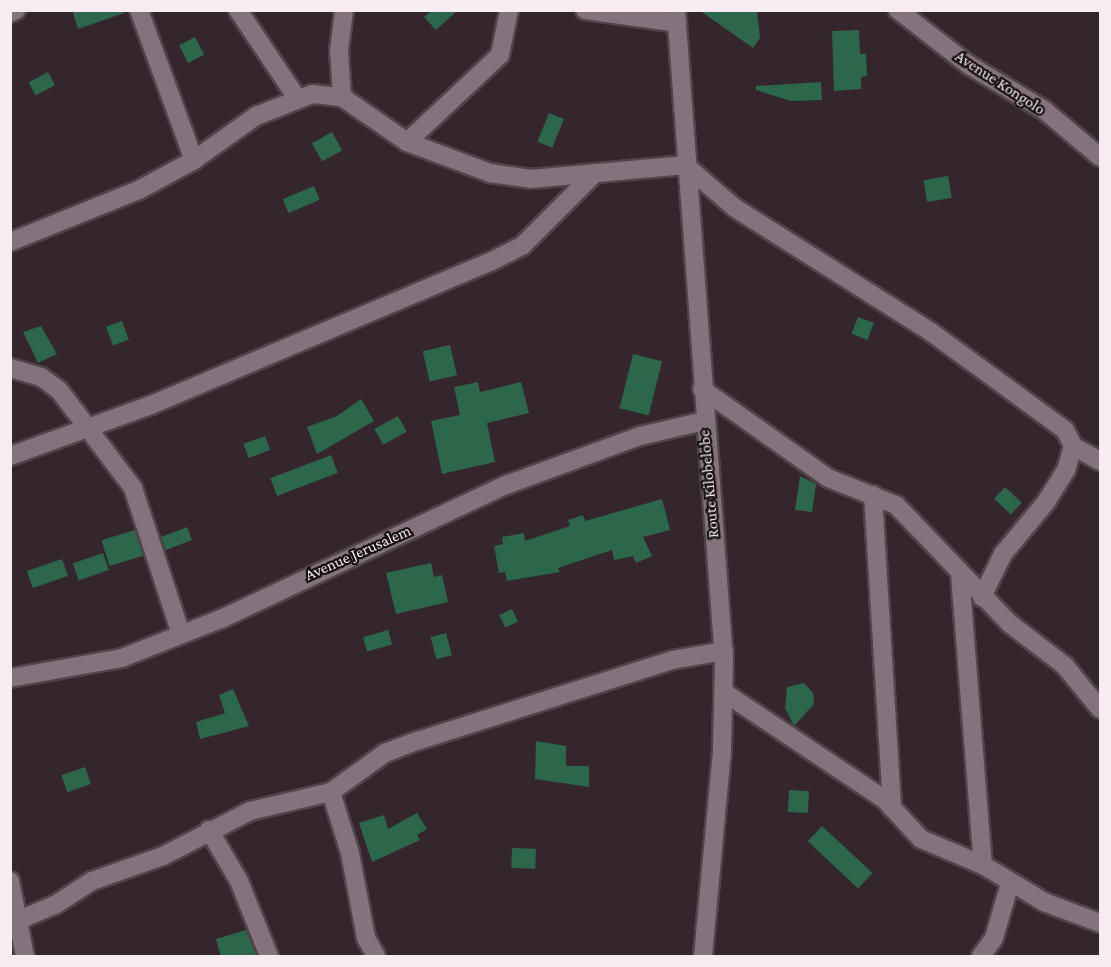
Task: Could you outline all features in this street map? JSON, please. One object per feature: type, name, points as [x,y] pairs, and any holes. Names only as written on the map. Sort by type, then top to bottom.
[{"type":"street","points":[[10,13],[16,10]]},
{"type":"street","points":[[140,10],[194,160]]},
{"type":"street","points":[[238,10],[297,98]]},
{"type":"street","points":[[342,97],[339,50],[344,10]]},
{"type":"street","points":[[407,142],[500,55],[509,10]]},
{"type":"street","points":[[585,10],[677,17]]},
{"type":"street","name":"Avenue Kongolo","points":[[898,10],[969,65],[1044,110],[1101,157]]},
{"type":"street","name":"Route Kilobelobe","points":[[677,17],[685,165],[724,651],[725,693],[703,957]]},
{"type":"street","points":[[10,242],[139,190],[194,160],[256,116],[312,94],[342,97],[407,142],[490,173],[531,179],[592,176],[685,165],[735,208],[1030,401],[1053,418],[1073,446],[1101,461]]},
{"type":"street","points":[[10,456],[151,405],[490,262],[522,246],[592,176]]},
{"type":"street","points":[[10,368],[41,377],[59,390],[133,488],[181,634]]},
{"type":"street","points":[[702,389],[828,478],[896,505],[982,597],[1065,666],[1101,709]]},
{"type":"street","name":"Avenue Jerusalem","points":[[10,678],[122,658],[181,634],[506,485],[640,436],[704,421]]},
{"type":"street","points":[[982,597],[1003,554],[1047,501],[1065,470],[1073,446]]},
{"type":"street","points":[[873,495],[892,808]]},
{"type":"street","points":[[960,574],[983,865]]},
{"type":"street","points":[[19,920],[55,905],[92,881],[163,856],[208,830],[260,808],[331,792],[385,753],[672,660],[724,651]]},
{"type":"street","points":[[725,693],[892,808],[921,839],[983,865],[1044,902],[1101,923]]},
{"type":"street","points":[[331,792],[350,853],[361,921],[376,957]]},
{"type":"street","points":[[208,830],[239,881],[268,957]]},
{"type":"street","points":[[10,881],[25,957]]},
{"type":"street","points":[[981,957],[994,938],[1010,883]]},
{"type":"building","points":[[72,10],[124,10],[124,13],[78,29]]},
{"type":"building","points":[[432,10],[458,10],[436,30],[424,17]]},
{"type":"building","points":[[699,10],[757,10],[760,38],[753,48]]},
{"type":"building","points":[[859,30],[860,54],[866,54],[867,76],[861,77],[861,89],[834,91],[832,31]]},
{"type":"building","points":[[195,37],[204,55],[188,63],[179,45]]},
{"type":"building","points":[[48,72],[55,85],[36,96],[29,82]]},
{"type":"building","points":[[821,82],[822,100],[791,101],[756,90],[756,86]]},
{"type":"building","points":[[549,113],[564,119],[552,148],[537,142]]},
{"type":"building","points":[[332,132],[342,150],[322,162],[312,143]]},
{"type":"building","points":[[948,176],[952,198],[927,202],[923,180]]},
{"type":"building","points":[[314,186],[320,200],[289,213],[283,199]]},
{"type":"building","points":[[858,317],[874,323],[867,340],[852,334]]},
{"type":"building","points":[[122,321],[129,340],[113,346],[106,327]]},
{"type":"building","points":[[41,326],[57,354],[38,363],[23,332]]},
{"type":"building","points":[[450,345],[457,375],[430,382],[423,351]]},
{"type":"building","points":[[633,354],[662,361],[649,416],[619,408]]},
{"type":"building","points":[[478,382],[480,392],[521,382],[529,413],[487,423],[495,462],[442,474],[431,421],[460,415],[454,387]]},
{"type":"building","points":[[361,399],[374,421],[317,454],[307,427],[337,416]]},
{"type":"building","points":[[398,416],[407,432],[383,445],[374,429]]},
{"type":"building","points":[[265,436],[270,450],[249,458],[243,444]]},
{"type":"building","points":[[331,455],[338,473],[277,496],[270,478]]},
{"type":"building","points":[[800,476],[816,484],[812,512],[795,510]]},
{"type":"building","points":[[1005,487],[1022,503],[1011,514],[994,499]]},
{"type":"building","points":[[662,499],[670,530],[643,537],[652,556],[636,563],[633,556],[614,560],[612,550],[558,568],[560,572],[507,581],[505,572],[499,573],[494,546],[503,544],[502,537],[524,533],[525,541],[570,526],[568,520],[583,515],[585,521]]},
{"type":"building","points":[[187,527],[192,540],[166,550],[161,537]]},
{"type":"building","points":[[135,530],[143,556],[109,566],[102,540]]},
{"type":"building","points":[[103,553],[109,570],[79,580],[73,563]]},
{"type":"building","points":[[62,559],[68,576],[33,588],[27,571]]},
{"type":"building","points":[[431,563],[434,577],[442,575],[448,602],[396,614],[386,573]]},
{"type":"building","points":[[512,609],[518,622],[505,628],[499,615]]},
{"type":"building","points":[[388,630],[392,644],[367,652],[363,637]]},
{"type":"building","points":[[446,633],[452,655],[436,659],[431,637]]},
{"type":"building","points":[[804,683],[813,693],[814,704],[794,726],[785,708],[787,687]]},
{"type":"building","points":[[233,689],[249,726],[200,739],[196,722],[225,713],[219,695]]},
{"type":"building","points":[[536,741],[566,746],[566,766],[589,766],[589,787],[535,779]]},
{"type":"building","points":[[85,767],[91,784],[67,792],[61,775]]},
{"type":"building","points":[[789,790],[809,791],[808,813],[788,812]]},
{"type":"building","points":[[417,813],[427,829],[417,835],[420,840],[372,862],[359,823],[384,815],[388,829]]},
{"type":"building","points":[[822,826],[872,873],[858,888],[808,841]]},
{"type":"building","points":[[512,848],[536,849],[535,869],[511,868]]},
{"type":"building","points":[[246,930],[257,957],[221,957],[216,939]]}]
